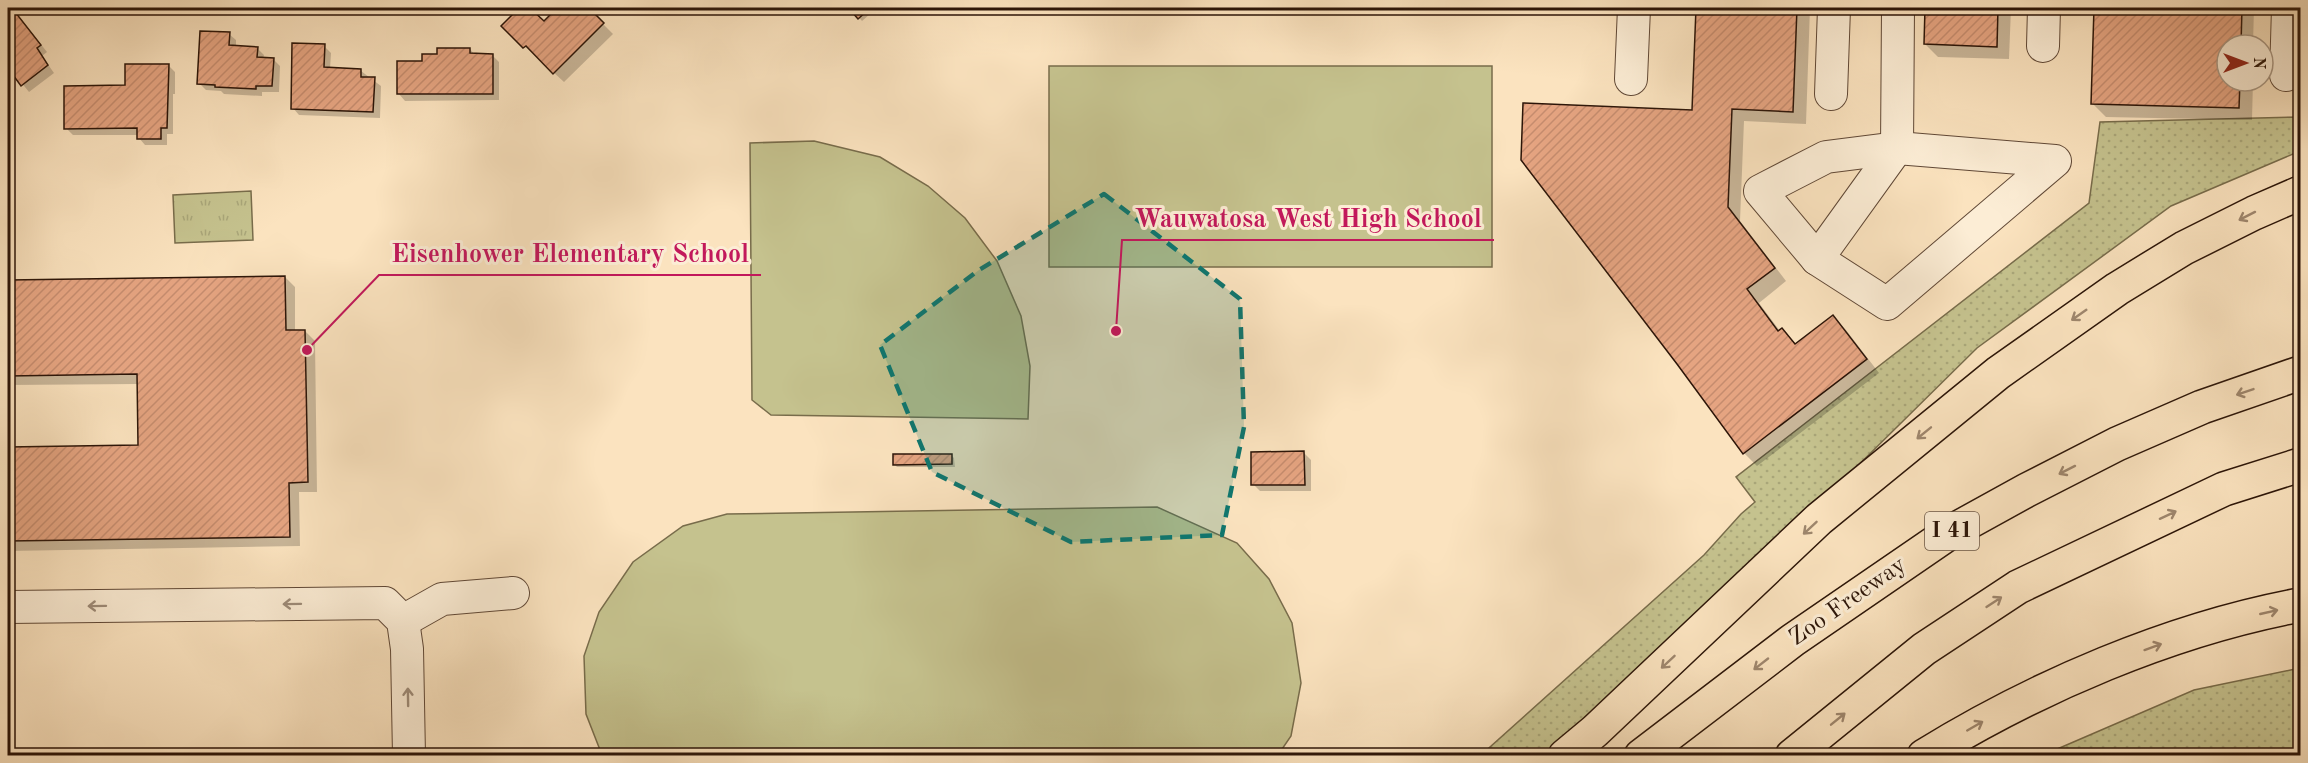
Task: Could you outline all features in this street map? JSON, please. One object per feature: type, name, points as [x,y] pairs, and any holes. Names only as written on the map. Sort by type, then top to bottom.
[{"type":"highway","points":[[1565,756],[1595,731],[1819,519],[1998,373],[2116,289],[2175,254],[2254,213],[2301,192]]},
{"type":"highway","name":"Zoo Freeway","points":[[1641,756],[1793,640],[1949,533],[2117,444],[2202,407],[2301,373]]},
{"type":"highway","points":[[1792,756],[1924,649],[2018,587],[2224,489],[2301,465]]},
{"type":"highway","points":[[1924,756],[2026,698],[2086,672],[2206,628],[2301,605]]},
{"type":"lane","points":[[1631,79],[1634,8]]},
{"type":"lane","points":[[1831,94],[1834,8]]},
{"type":"lane","points":[[1817,259],[1897,148],[1898,8]]},
{"type":"lane","points":[[2043,46],[2044,8]]},
{"type":"lane","points":[[2286,75],[2288,8]]},
{"type":"lane","points":[[1897,148],[2055,161],[1887,304],[1817,259],[1760,191],[1826,157],[1897,148]]},
{"type":"lane","points":[[404,621],[442,599],[513,593]]},
{"type":"lane","points":[[8,607],[385,603],[404,621],[407,649],[409,756]]},
{"type":"highlighted area","points":[[1104,194],[1240,299],[1244,427],[1222,535],[1071,542],[932,472],[880,345],[979,270]]},
{"type":"green space","points":[[1049,66],[1492,66],[1492,267],[1049,267]]},
{"type":"green space","points":[[2300,117],[2300,151],[2171,206],[1977,348],[1745,577],[1542,755],[1480,756],[1704,555],[1755,502],[1736,477],[2089,203],[2100,122]]},
{"type":"green space","points":[[814,141],[880,157],[928,186],[965,218],[997,261],[1021,316],[1030,366],[1028,419],[771,415],[752,400],[750,143]]},
{"type":"green space","points":[[251,191],[253,240],[175,243],[173,195]]},
{"type":"green space","points":[[1157,507],[1237,543],[1269,579],[1292,623],[1301,683],[1291,736],[1278,755],[602,755],[586,714],[584,656],[599,612],[633,562],[683,526],[727,514]]},
{"type":"green space","points":[[2300,668],[2300,755],[2041,756],[2194,690]]},
{"type":"building","points":[[8,8],[12,8],[41,45],[37,48],[48,65],[21,86],[8,68]]},
{"type":"building","points":[[519,8],[530,8],[544,21],[557,8],[589,8],[604,23],[553,74],[526,46],[523,48],[501,26]]},
{"type":"building","points":[[857,8],[868,10],[858,19],[852,12]]},
{"type":"building","points":[[1696,8],[1797,8],[1793,112],[1732,109],[1728,207],[1775,268],[1747,289],[1778,331],[1782,328],[1795,344],[1833,315],[1867,359],[1743,454],[1521,160],[1523,103],[1692,110]]},
{"type":"building","points":[[1925,8],[1998,8],[1997,47],[1924,44]]},
{"type":"building","points":[[2094,8],[2242,8],[2241,33],[2215,33],[2215,93],[2240,93],[2239,108],[2091,104]]},
{"type":"building","points":[[200,31],[230,32],[229,45],[258,47],[257,57],[274,58],[272,86],[256,86],[256,89],[197,84]]},
{"type":"building","points":[[292,43],[325,44],[324,67],[361,69],[361,77],[375,77],[373,112],[291,109]]},
{"type":"building","points":[[437,48],[470,48],[470,53],[493,54],[493,94],[397,94],[397,61],[422,61],[422,54],[437,54]]},
{"type":"building","points":[[125,64],[169,64],[167,128],[161,128],[161,139],[137,139],[137,128],[64,129],[64,86],[125,85]]},
{"type":"building","points":[[285,276],[286,330],[305,330],[308,482],[289,483],[290,537],[8,541],[8,447],[138,445],[137,374],[8,376],[8,280]]},
{"type":"building","points":[[1304,451],[1305,485],[1251,485],[1251,452]]},
{"type":"building","points":[[893,454],[952,454],[952,464],[893,465]]},
{"type":"building","points":[[2300,750],[2300,756],[2287,756]]},
{"type":"place","name":"Wauwatosa West High School","points":[[1116,331]]},
{"type":"place","name":"Eisenhower Elementary School","points":[[307,350]]}]
